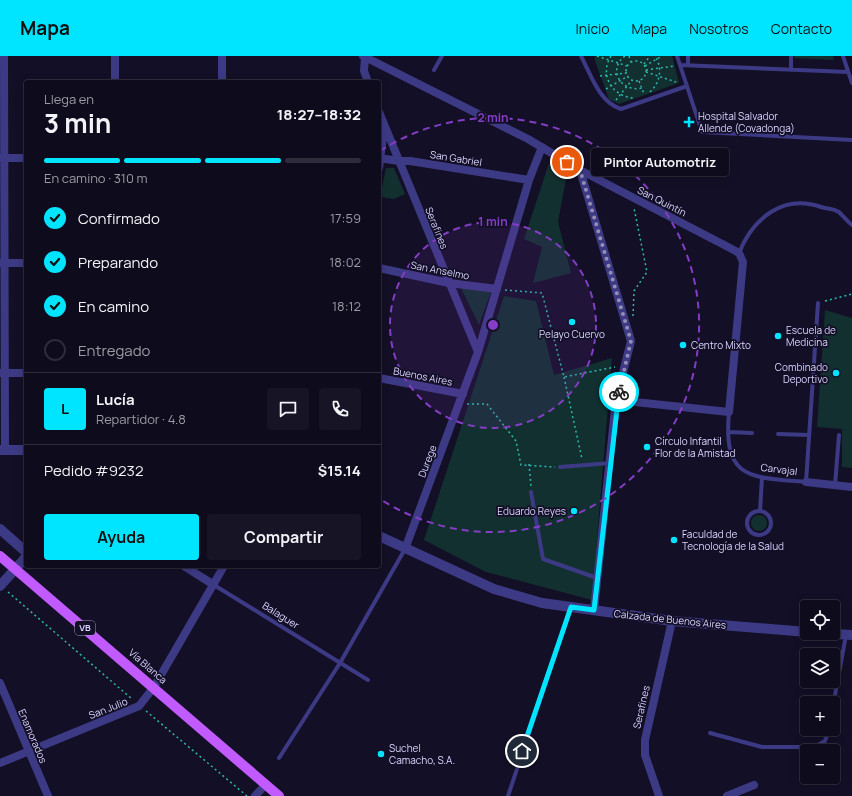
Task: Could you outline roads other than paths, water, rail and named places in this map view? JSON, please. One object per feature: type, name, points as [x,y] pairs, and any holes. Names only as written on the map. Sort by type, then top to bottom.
[{"type":"main road","name":"Vía Blanca","points":[[0,556],[279,796]]},
{"type":"street","points":[[4,56],[2,450],[24,450]]},
{"type":"street","points":[[115,56],[115,80]]},
{"type":"street","points":[[222,56],[222,80]]},
{"type":"street","points":[[364,57],[364,71],[367,80]]},
{"type":"street","name":"San Quintín","points":[[364,57],[542,147],[580,170],[632,198],[739,253]]},
{"type":"street","name":"Serafines","points":[[381,117],[478,352]]},
{"type":"street","points":[[381,152],[385,128]]},
{"type":"street","name":"Durege","points":[[405,548],[478,352],[529,180],[542,147]]},
{"type":"street","points":[[3,158],[24,158]]},
{"type":"street","name":"San Gabriel","points":[[381,158],[410,161],[529,180]]},
{"type":"street","points":[[580,170],[631,341],[616,400],[611,463],[594,610]]},
{"type":"street","name":"Carvajal","points":[[729,412],[743,262],[739,253]]},
{"type":"street","points":[[2,263],[24,263]]},
{"type":"street","name":"San Anselmo","points":[[381,268],[449,283],[497,289]]},
{"type":"street","points":[[2,373],[24,373]]},
{"type":"street","name":"Buenos Aires","points":[[381,378],[463,394]]},
{"type":"street","points":[[616,400],[729,412]]},
{"type":"street","name":"Carvajal","points":[[806,482],[852,487]]},
{"type":"street","points":[[0,529],[24,550]]},
{"type":"street","name":"Calzada de Buenos Aires","points":[[381,537],[508,595],[542,603],[672,621],[800,631]]},
{"type":"street","points":[[0,586],[24,559]]},
{"type":"street","name":"Balaguer","points":[[187,568],[214,585]]},
{"type":"street","name":"San Julio","points":[[0,763],[139,706],[154,687],[223,568]]},
{"type":"street","name":"Serafines","points":[[659,796],[645,755],[645,740],[672,621]]},
{"type":"street","name":"Enamorados","points":[[0,683],[48,796]]},
{"type":"street","points":[[255,796],[266,784]]},
{"type":"street","points":[[727,796],[754,785]]},
{"type":"lane","points":[[434,70],[442,56]]},
{"type":"lane","points":[[581,56],[597,86],[612,106],[621,109],[687,86]]},
{"type":"lane","points":[[677,56],[702,132],[852,140]]},
{"type":"lane","points":[[688,56],[688,65]]},
{"type":"lane","points":[[791,56],[791,70]]},
{"type":"lane","points":[[843,56],[852,83]]},
{"type":"lane","points":[[680,65],[848,72]]},
{"type":"lane","points":[[739,253],[749,233],[756,224],[766,215],[789,205],[800,203],[832,209],[852,225]]},
{"type":"lane","points":[[806,482],[818,303]]},
{"type":"lane","name":"Carvajal","points":[[729,412],[728,445],[734,461],[746,471],[762,478],[806,482]]},
{"type":"lane","points":[[728,432],[752,433]]},
{"type":"lane","points":[[778,434],[809,435]]},
{"type":"lane","points":[[835,485],[839,435]]},
{"type":"lane","points":[[560,467],[611,463]]},
{"type":"lane","points":[[760,511],[762,478]]},
{"type":"lane","points":[[531,492],[543,559],[598,578]]},
{"type":"lane","points":[[760,511],[767,514],[770,525],[766,532],[759,534],[752,532],[747,522],[750,515],[760,511]]},
{"type":"lane","name":"Durege","points":[[278,758],[340,663],[405,548]]},
{"type":"lane","name":"Balaguer","points":[[214,585],[368,680]]},
{"type":"lane","points":[[508,796],[571,607]]},
{"type":"lane","points":[[835,696],[849,635]]},
{"type":"lane","points":[[710,733],[762,747],[816,746],[825,741],[827,736]]},
{"type":"place","name":"Hospital Salvador Allende (Covadonga)","points":[[689,122]]},
{"type":"place","name":"Pintor Automotriz","points":[[567,162]]},
{"type":"place","name":"Pelayo Cuervo","points":[[572,322]]},
{"type":"place","name":"Escuela de Medicina","points":[[778,336]]},
{"type":"place","name":"Centro Mixto","points":[[683,345]]},
{"type":"place","name":"Combinado Deportivo","points":[[836,373]]},
{"type":"place","name":"Círculo Infantil Flor de la Amistad","points":[[647,447]]},
{"type":"place","name":"Eduardo Reyes","points":[[574,511]]},
{"type":"place","name":"Faculdad de Tecnología de la Salud","points":[[674,540]]},
{"type":"place","name":"Suchel Camacho, S.A.","points":[[381,754]]}]
